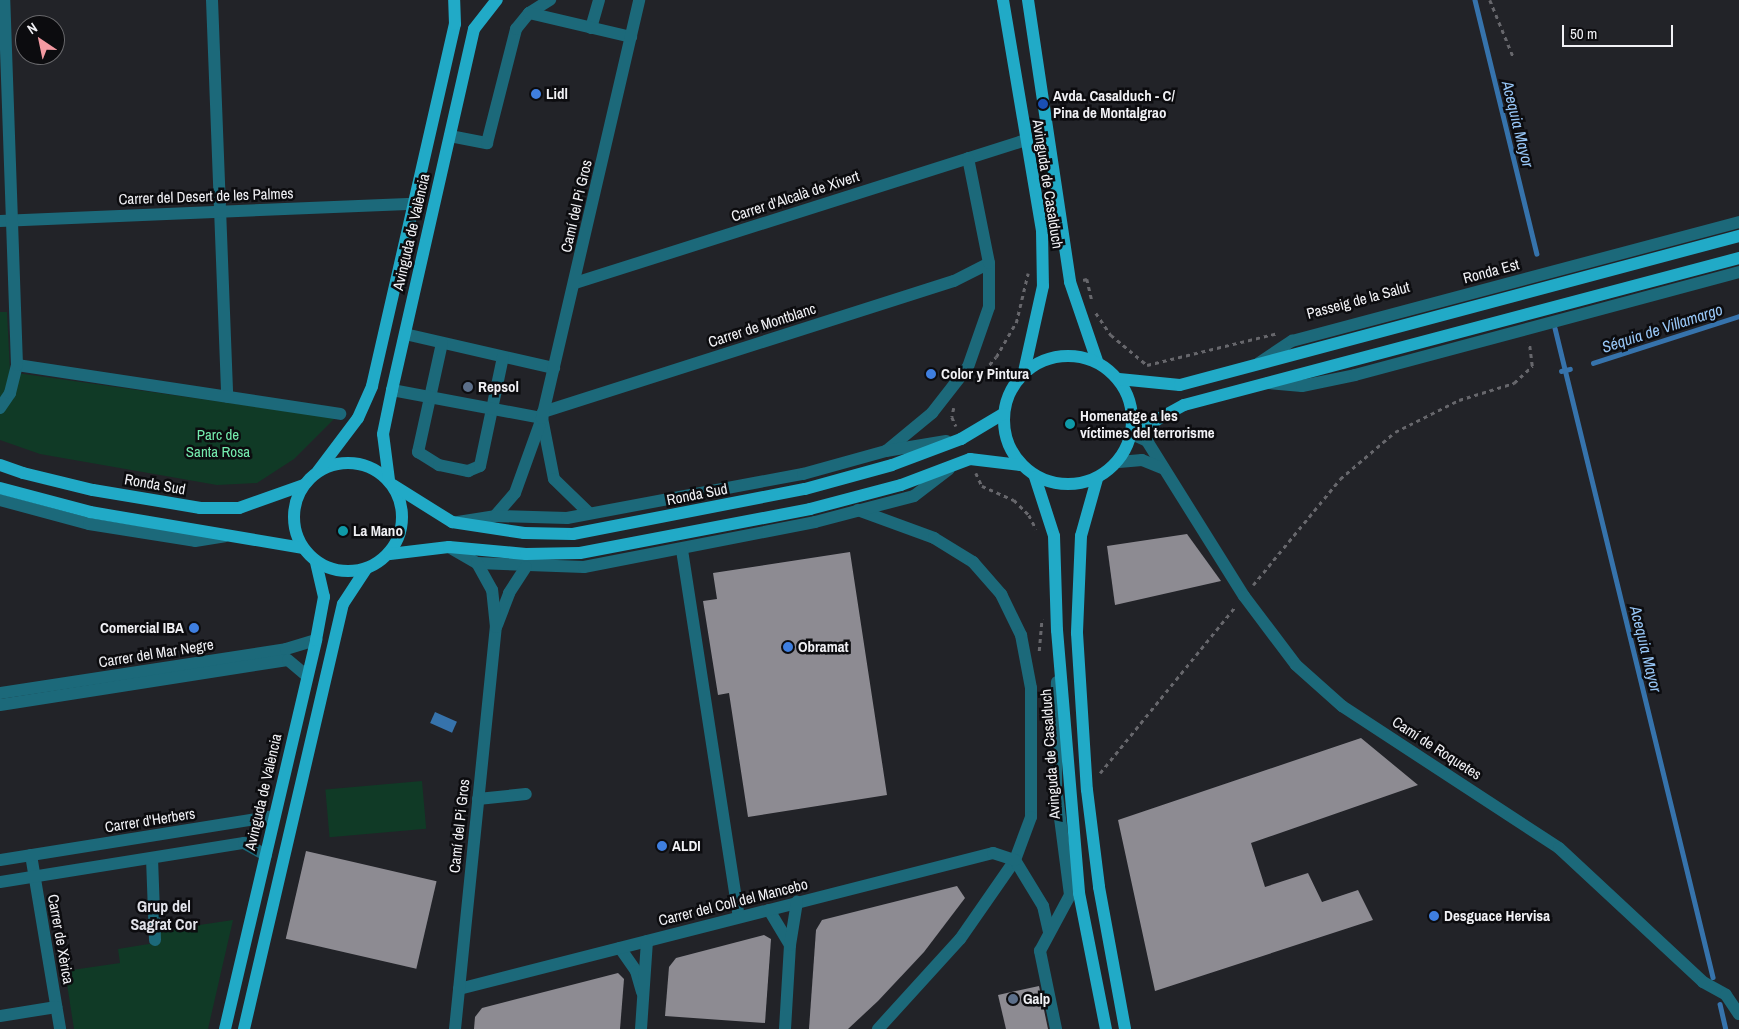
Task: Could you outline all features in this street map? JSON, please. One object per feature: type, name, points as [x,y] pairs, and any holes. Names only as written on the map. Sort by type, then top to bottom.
[{"type":"main road","name":"Avinguda de València","points":[[318,471],[358,418],[372,386],[455,24],[454,0]]},
{"type":"main road","name":"Avinguda de València","points":[[391,482],[383,434],[392,390],[474,29],[497,0]]},
{"type":"main road","name":"Avinguda de Casalduch","points":[[1003,0],[1025,140],[1042,231],[1043,286],[1024,372]]},
{"type":"main road","name":"Avinguda de Casalduch","points":[[1028,0],[1070,282],[1097,362]]},
{"type":"main road","name":"Ronda Est","points":[[1119,379],[1180,385],[1739,236]]},
{"type":"main road","points":[[1133,433],[1184,405],[1739,258]]},
{"type":"main road","points":[[1072,355],[1097,362],[1119,379],[1132,406],[1133,433],[1119,462],[1097,479],[1064,486],[1035,477],[1020,465],[1007,443],[1004,414],[1009,394],[1024,372],[1048,359],[1072,355]]},
{"type":"main road","name":"Ronda Sud","points":[[391,482],[452,522],[524,533],[573,534],[805,489],[892,465],[961,438],[1004,414]]},
{"type":"main road","points":[[244,1029],[342,604],[366,569],[390,554],[449,547],[526,554],[580,553],[810,509],[949,469],[970,459],[1020,465]]},
{"type":"main road","points":[[366,569],[340,572],[316,562],[302,548],[294,527],[294,505],[304,485],[318,471],[342,462],[368,465],[391,482],[403,508],[402,532],[390,554]]},
{"type":"main road","name":"Ronda Sud","points":[[0,465],[23,473],[93,490],[200,508],[239,508],[304,485]]},
{"type":"main road","name":"Avinguda de Casalduch","points":[[1035,477],[1054,536],[1057,630],[1079,893],[1106,1029]]},
{"type":"main road","points":[[1097,479],[1081,536],[1077,633],[1086,790],[1099,887],[1125,1029]]},
{"type":"main road","points":[[0,488],[90,512],[233,534],[302,548]]},
{"type":"main road","name":"Avinguda de València","points":[[225,1029],[316,640],[324,597],[316,562]]},
{"type":"street","points":[[0,408],[10,392],[17,364],[6,220],[4,0]]},
{"type":"street","points":[[212,0],[227,397]]},
{"type":"street","points":[[450,136],[488,143],[516,29],[529,14],[550,0]]},
{"type":"street","points":[[591,28],[599,0]]},
{"type":"street","name":"Camí del Pi Gros","points":[[495,516],[515,493],[543,415],[639,0]]},
{"type":"street","points":[[529,14],[631,37]]},
{"type":"street","name":"Carrer d'Alcalà de Xivert","points":[[575,283],[1025,140]]},
{"type":"street","points":[[886,451],[932,413],[968,367],[990,307],[989,263],[968,158]]},
{"type":"street","name":"Carrer del Desert de les Palmes","points":[[6,220],[414,204]]},
{"type":"street","name":"Ronda Est","points":[[1256,364],[1292,341],[1739,222]]},
{"type":"street","name":"Carrer de Montblanc","points":[[543,415],[954,280],[989,263]]},
{"type":"street","points":[[1266,383],[1302,386],[1527,329],[1739,272]]},
{"type":"street","points":[[405,334],[554,368]]},
{"type":"street","points":[[442,343],[418,452],[439,465],[468,472],[480,466],[503,356]]},
{"type":"street","points":[[17,364],[340,414]]},
{"type":"street","points":[[392,390],[543,415]]},
{"type":"street","name":"Camí del Pi Gros","points":[[543,415],[554,479],[589,513]]},
{"type":"street","name":"Camí de Roquetes","points":[[1133,433],[1147,441],[1162,468],[1185,497],[1244,596],[1296,665],[1342,706],[1559,848],[1703,982],[1726,995],[1739,1014]]},
{"type":"street","points":[[452,522],[495,516],[567,518],[803,474],[886,451],[961,438]]},
{"type":"street","points":[[1119,462],[1142,460],[1162,468]]},
{"type":"street","points":[[449,547],[477,563],[526,567],[584,567],[682,550],[914,496],[949,469]]},
{"type":"street","points":[[0,500],[89,524],[195,542],[233,534]]},
{"type":"street","points":[[858,510],[934,538],[973,562],[1001,594],[1021,635],[1031,688],[1031,817],[1015,860],[960,938],[878,1029]]},
{"type":"street","points":[[682,550],[739,918]]},
{"type":"street","name":"Camí del Pi Gros","points":[[455,1029],[496,627],[492,590],[477,563]]},
{"type":"street","name":"Camí del Pi Gros","points":[[496,627],[509,594],[526,567]]},
{"type":"street","points":[[1056,1029],[1040,951],[1070,895],[1056,787],[1057,630]]},
{"type":"street","name":"Carrer del Mar Negre","points":[[0,693],[286,649],[316,640]]},
{"type":"street","name":"Carrer del Mar Negre","points":[[0,706],[288,660],[307,676]]},
{"type":"street","points":[[1032,785],[1056,787]]},
{"type":"street","points":[[478,799],[526,794]]},
{"type":"street","name":"Carrer d'Herbers","points":[[0,860],[275,816]]},
{"type":"street","points":[[1,878],[34,877],[244,843],[266,855]]},
{"type":"street","name":"Carrer del Coll del Mancebo","points":[[459,989],[993,852],[1015,860]]},
{"type":"street","points":[[31,855],[34,877]]},
{"type":"street","points":[[152,858],[155,940]]},
{"type":"street","points":[[1015,860],[1043,906],[1049,932]]},
{"type":"street","name":"Carrer de Xèrica","points":[[34,877],[60,1029]]},
{"type":"street","points":[[785,1029],[790,946],[797,902]]},
{"type":"street","points":[[769,910],[790,946]]},
{"type":"street","points":[[641,1029],[647,941]]},
{"type":"street","points":[[620,948],[636,971],[643,997]]},
{"type":"street","name":"Carrer de Xèrica","points":[[0,1016],[56,1006]]},
{"type":"path","points":[[1490,0],[1513,56]]},
{"type":"path","points":[[1070,282],[1087,279],[1100,322],[1128,352],[1147,365],[1280,332]]},
{"type":"path","points":[[974,382],[996,357],[1016,323],[1026,289],[1043,286]]},
{"type":"path","points":[[1086,790],[1340,479],[1395,432],[1459,400],[1514,383],[1532,366],[1527,329]]},
{"type":"path","points":[[955,404],[952,417],[961,438]]},
{"type":"path","points":[[970,459],[982,486],[1014,500],[1029,515],[1038,534]]},
{"type":"path","points":[[1038,657],[1042,618]]},
{"type":"green space","name":"Parc de Santa Rosa","points":[[0,312],[7,312],[10,372],[335,418],[294,459],[257,483],[217,485],[40,454],[0,440]]},
{"type":"green space","points":[[422,781],[426,829],[330,837],[325,789]]},
{"type":"green space","points":[[233,920],[208,1029],[74,1029],[65,971],[120,963],[118,949],[161,942],[159,931]]},
{"type":"water","points":[[435,712],[457,722],[452,733],[430,723]]},
{"type":"building","points":[[1187,534],[1221,581],[1115,605],[1107,546]]},
{"type":"building","name":"Obramat","points":[[850,552],[887,795],[748,817],[729,693],[718,695],[703,601],[717,599],[713,573]]},
{"type":"building","points":[[1361,738],[1418,785],[1251,843],[1265,887],[1308,873],[1322,902],[1358,890],[1373,920],[1155,991],[1118,820]]},
{"type":"building","points":[[306,851],[437,881],[416,969],[286,939]]},
{"type":"building","points":[[957,886],[965,898],[924,952],[878,1001],[848,1029],[809,1029],[816,930],[822,920]]},
{"type":"building","points":[[764,935],[771,939],[765,1023],[665,1016],[669,967],[676,958]]},
{"type":"building","points":[[618,973],[624,979],[620,1029],[474,1029],[475,1017],[482,1008]]},
{"type":"building","points":[[1039,986],[1048,1029],[1006,1029],[998,995]]},
{"type":"waterway","name":"Acequia Mayor","points":[[1475,0],[1537,254]]},
{"type":"waterway","name":"Séquia de Villamargo","points":[[1593,363],[1739,316]]},
{"type":"waterway","name":"Acequia Mayor","points":[[1555,328],[1713,977]]},
{"type":"waterway","name":"Acequia Mayor","points":[[1561,371],[1570,369]]},
{"type":"waterway","name":"Acequia Mayor","points":[[1720,1004],[1726,1029]]},
{"type":"place","name":"Lidl","points":[[536,94]]},
{"type":"place","name":"Avda. Casalduch - C/ Pina de Montalgrao","points":[[1043,104]]},
{"type":"place","name":"Color y Pintura","points":[[931,374]]},
{"type":"place","name":"Repsol","points":[[468,387]]},
{"type":"place","name":"Homenatge a les víctimes del terrorisme","points":[[1070,424]]},
{"type":"place","name":"La Mano","points":[[343,531]]},
{"type":"place","name":"Comercial IBA","points":[[194,628]]},
{"type":"place","name":"Obramat","points":[[788,647]]},
{"type":"place","name":"ALDI","points":[[662,846]]},
{"type":"place","name":"Desguace Hervisa","points":[[1434,916]]},
{"type":"place","name":"Galp","points":[[1013,999]]},
{"type":"district","name":"Grup del Sagrat Cor","points":[[164,915]]}]
